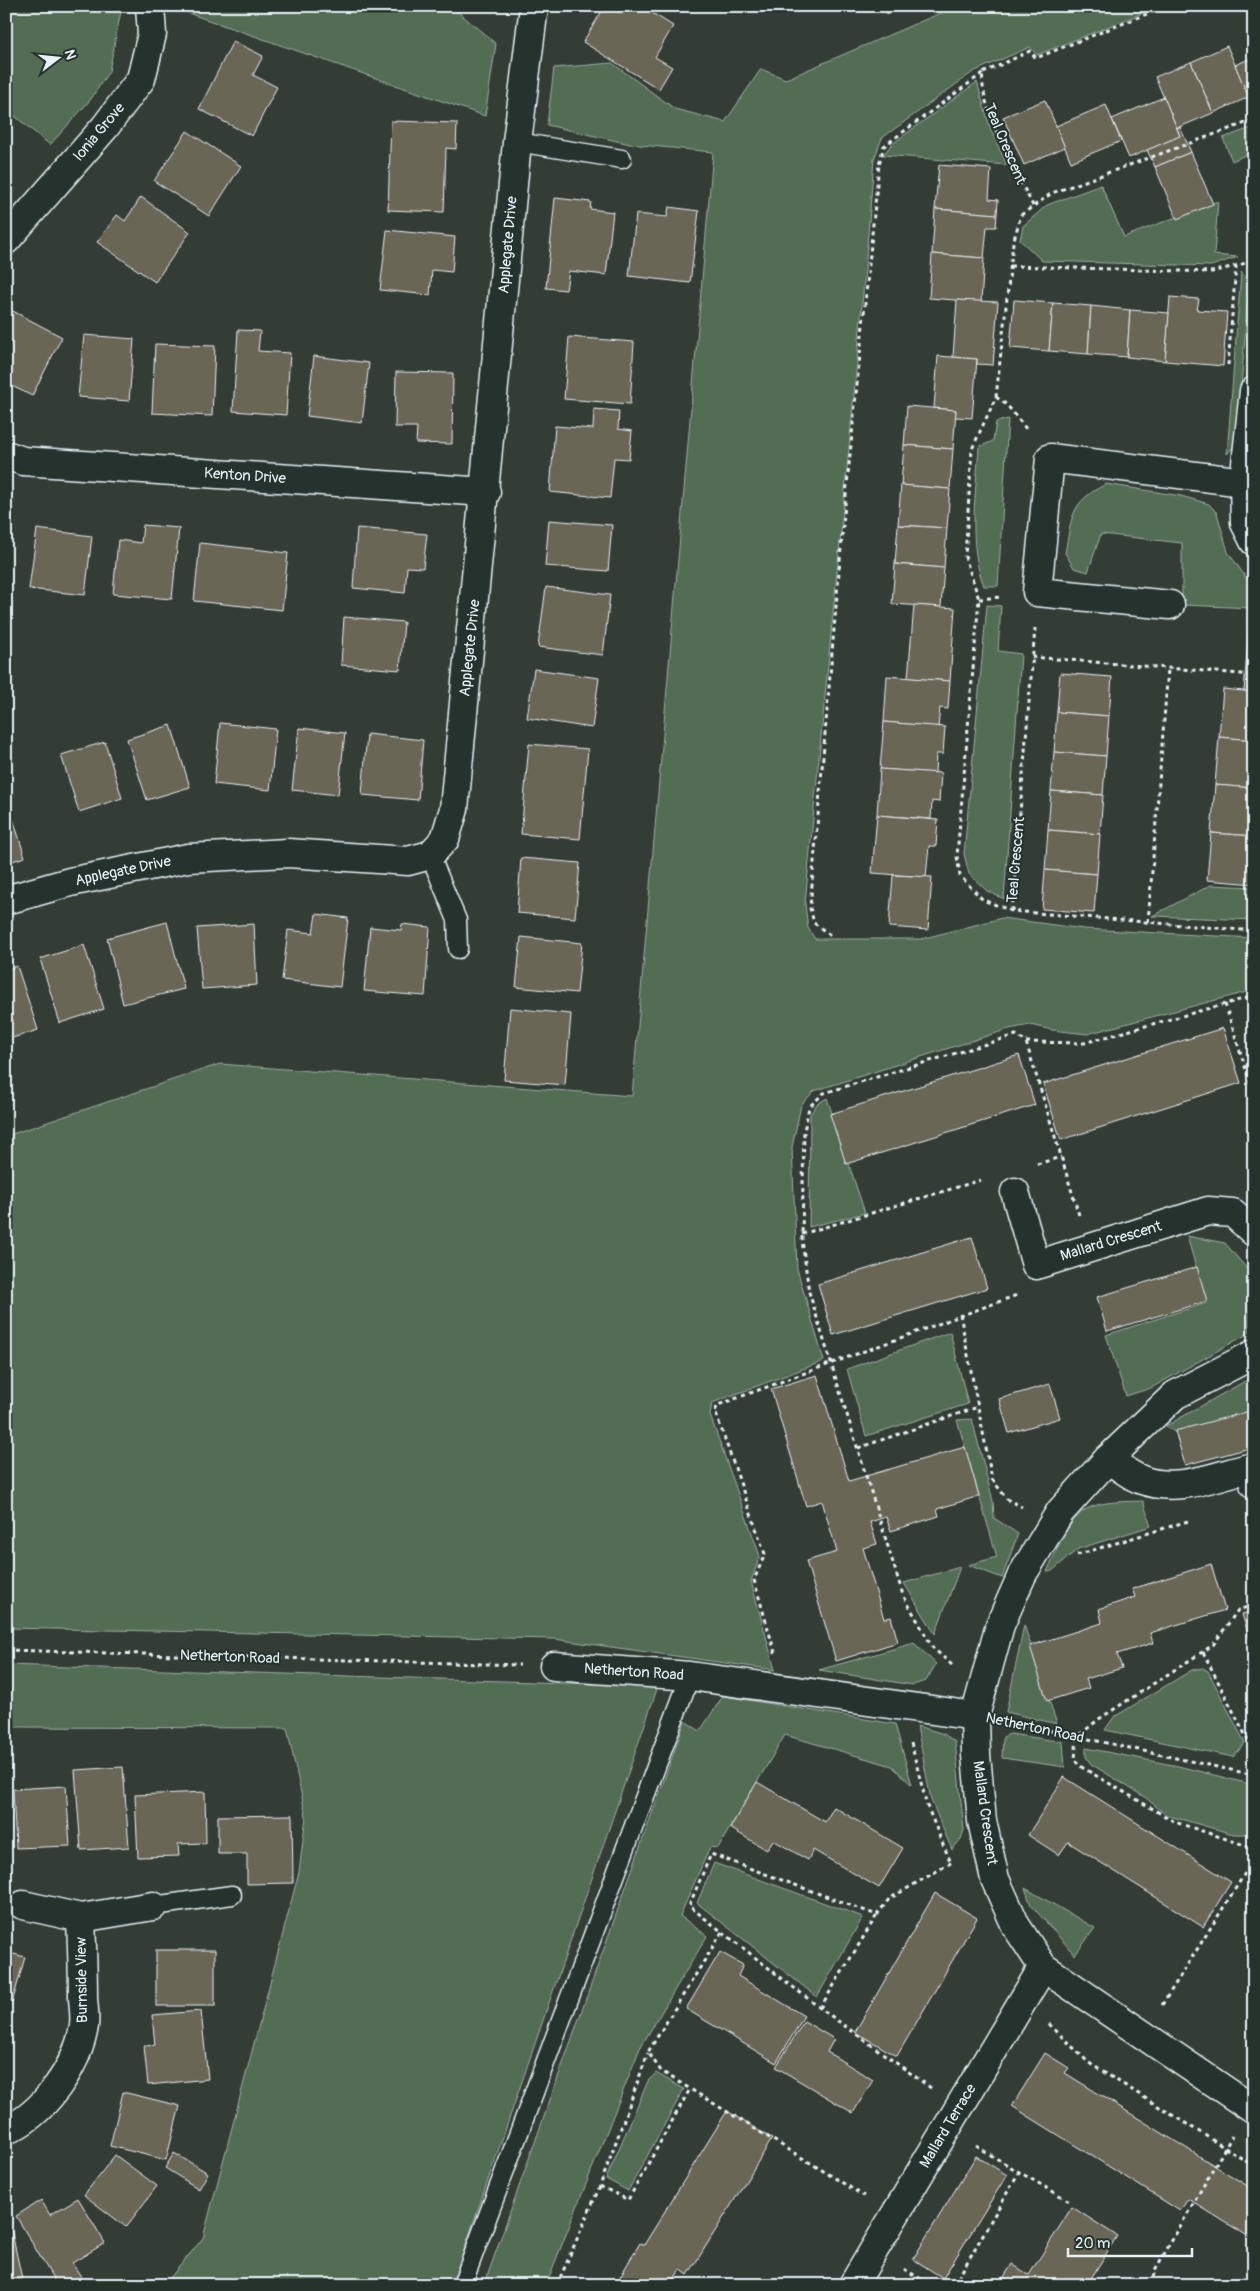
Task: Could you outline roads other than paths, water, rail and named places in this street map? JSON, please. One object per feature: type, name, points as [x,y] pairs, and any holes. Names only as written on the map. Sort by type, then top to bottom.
[{"type":"street","name":"Ionia Grove","points":[[6,240],[105,127],[141,79],[152,34],[150,6]]},
{"type":"street","name":"Applegate Drive","points":[[6,900],[70,882],[188,858],[288,853],[408,861],[430,855],[445,839],[454,809],[486,492],[518,142],[534,6]]},
{"type":"street","points":[[1254,391],[1244,482],[1245,523],[1254,541]]},
{"type":"street","name":"Kenton Drive","points":[[6,455],[23,461],[486,492]]},
{"type":"street","points":[[1170,605],[1037,592],[1050,458],[1244,482]]},
{"type":"street","name":"Mallard Crescent","points":[[1015,1192],[1036,1265],[1208,1211],[1233,1212],[1254,1232]]},
{"type":"street","name":"Mallard Crescent","points":[[1251,2108],[1043,1967],[1016,1926],[995,1879],[982,1821],[976,1755],[979,1704],[1000,1625],[1022,1575],[1060,1512],[1108,1459],[1175,1395],[1254,1354]]},
{"type":"street","points":[[1108,1459],[1141,1480],[1163,1485],[1181,1485],[1249,1468],[1254,1484]]},
{"type":"street","name":"Netherton Road","points":[[554,1666],[690,1676],[905,1706],[979,1704]]},
{"type":"street","points":[[81,1918],[153,1906]]},
{"type":"street","name":"Burnside View","points":[[6,2130],[14,2127],[44,2106],[69,2068],[84,2026],[81,1918],[14,1908]]},
{"type":"street","name":"Mallard Terrace","points":[[853,2285],[1043,1967]]},
{"type":"lane","points":[[518,142],[622,159]]},
{"type":"lane","points":[[430,855],[457,920],[458,949]]},
{"type":"lane","points":[[462,2285],[690,1676]]},
{"type":"lane","points":[[153,1906],[232,1895]]}]
